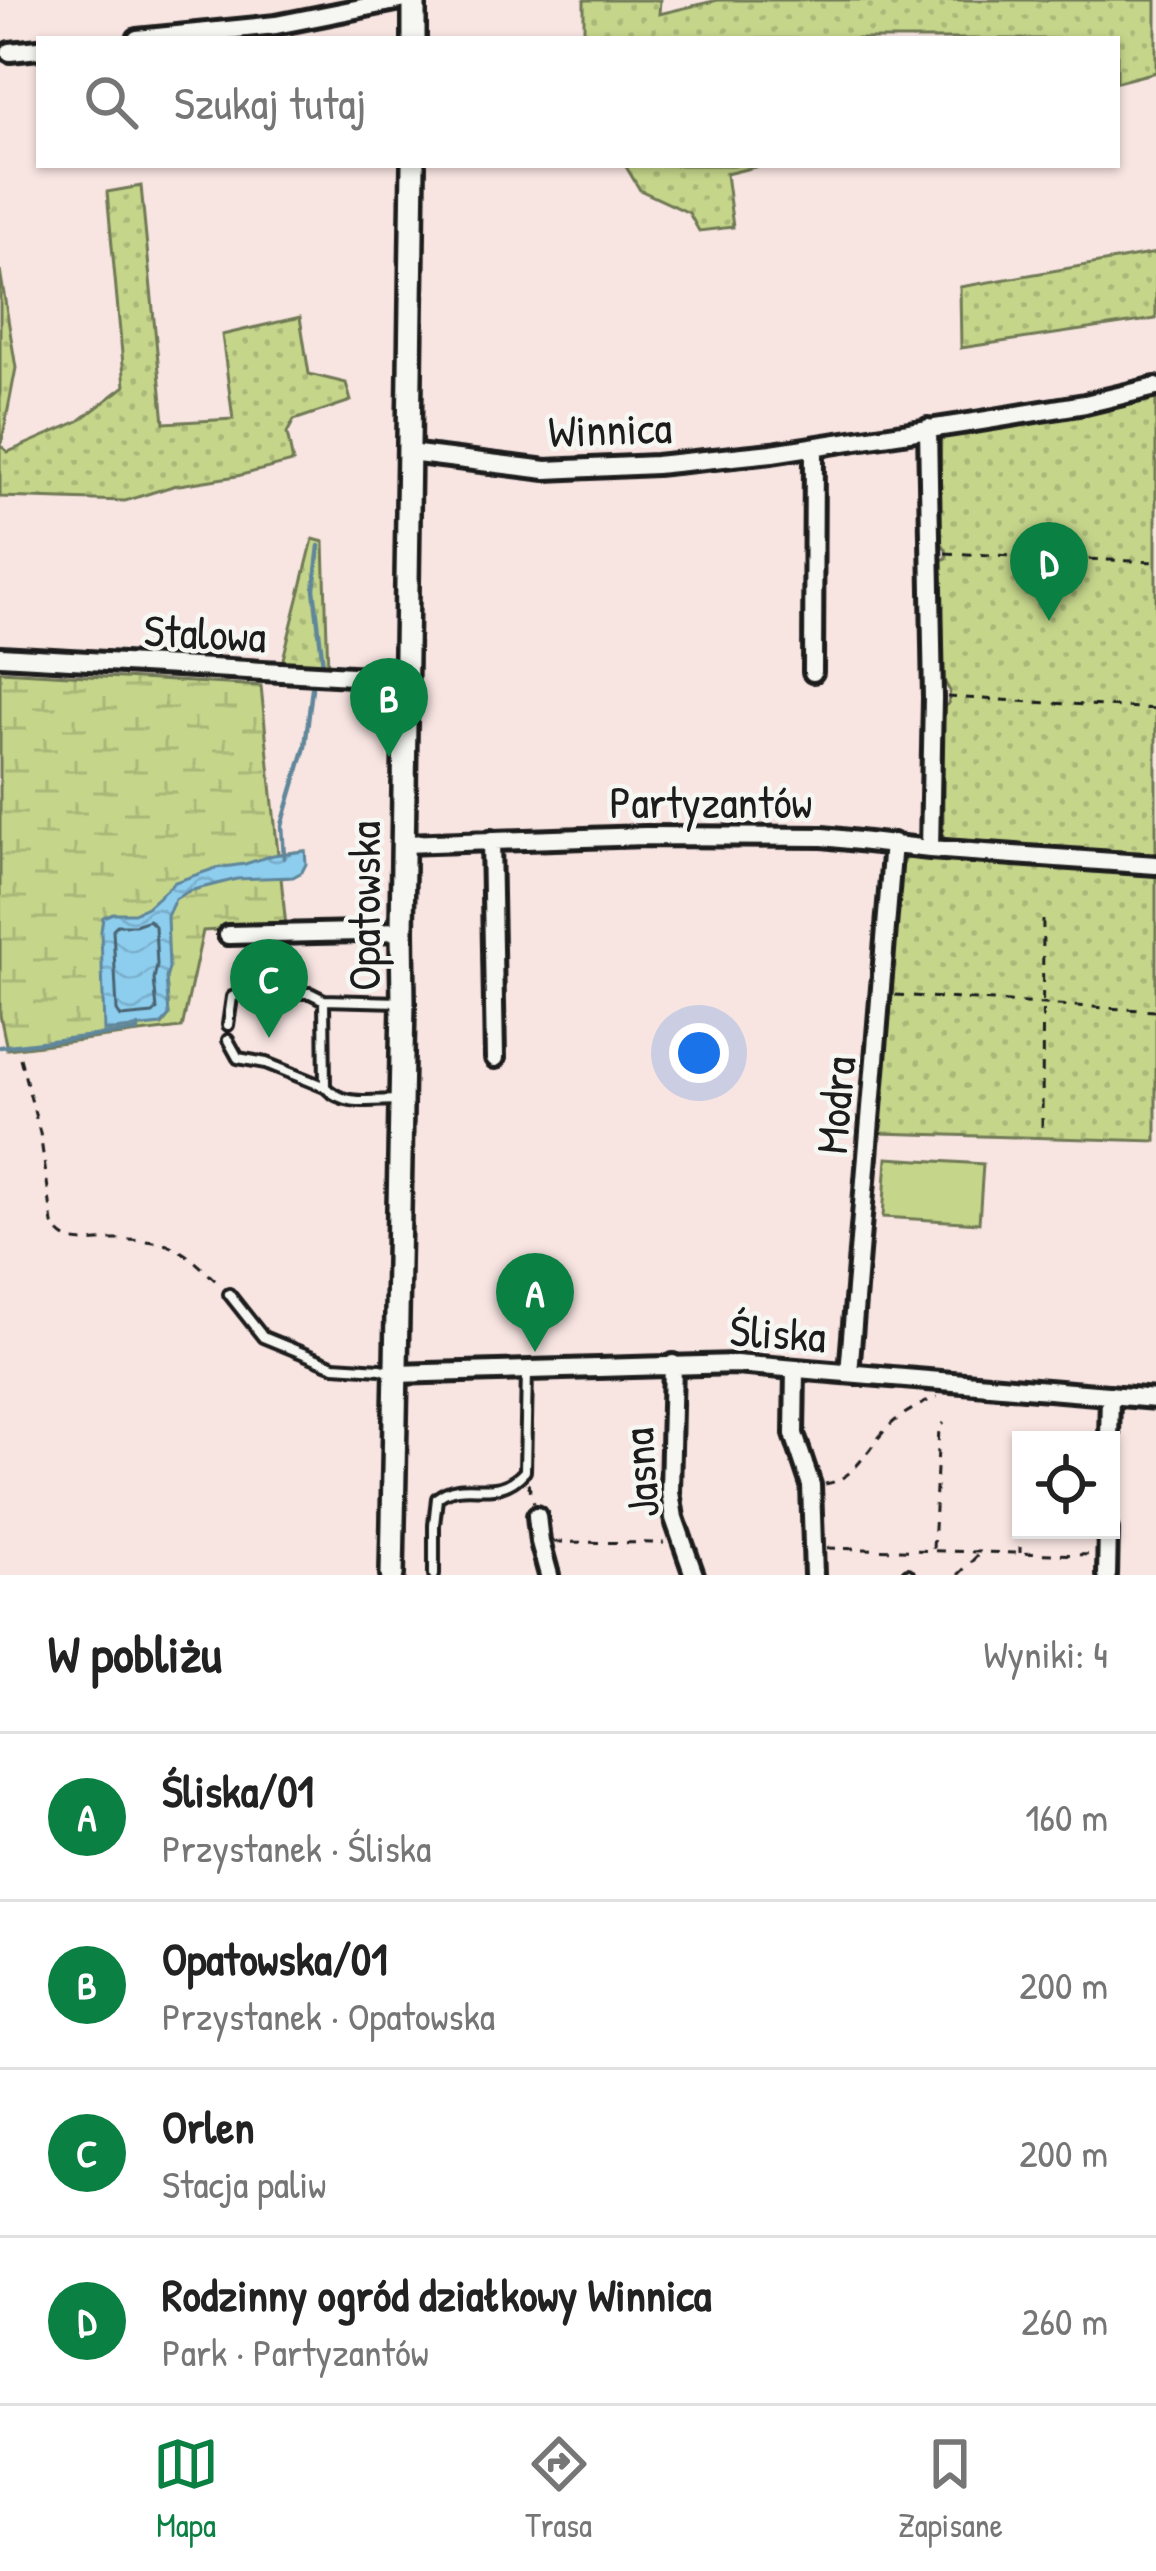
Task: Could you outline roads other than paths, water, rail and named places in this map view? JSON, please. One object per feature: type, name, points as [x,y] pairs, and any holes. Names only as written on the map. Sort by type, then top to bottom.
[{"type":"street","points":[[167,36],[276,25],[401,0]]},
{"type":"street","points":[[414,0],[414,36]]},
{"type":"street","points":[[10,52],[36,49]]},
{"type":"street","name":"Opatowska","points":[[392,1575],[412,168]]},
{"type":"street","name":"Winnica","points":[[409,453],[546,470],[656,465],[814,447],[1085,404],[1156,387]]},
{"type":"street","points":[[928,428],[933,698],[930,849]]},
{"type":"street","points":[[814,447],[814,672]]},
{"type":"street","name":"Stalowa","points":[[0,656],[405,680]]},
{"type":"street","name":"Partyzantów","points":[[403,844],[802,836],[1156,866]]},
{"type":"street","points":[[491,841],[495,1058]]},
{"type":"street","name":"Modra","points":[[849,1373],[893,843]]},
{"type":"street","points":[[228,934],[402,932]]},
{"type":"street","name":"Jasna","points":[[673,1364],[670,1492],[694,1575]]},
{"type":"street","name":"Śliska","points":[[395,1374],[736,1364],[1156,1399]]},
{"type":"street","points":[[795,1369],[794,1434],[812,1485],[814,1575]]},
{"type":"street","points":[[1109,1395],[1109,1431]]},
{"type":"street","points":[[537,1516],[548,1575]]},
{"type":"lane","points":[[228,1025],[232,997],[241,993],[310,993],[324,1000],[403,1002]]},
{"type":"lane","points":[[324,1000],[325,1087]]},
{"type":"lane","points":[[228,1040],[238,1058],[266,1063],[325,1087],[334,1096],[401,1100]]},
{"type":"lane","points":[[230,1294],[263,1337],[334,1366],[395,1374]]},
{"type":"lane","points":[[434,1575],[437,1498],[457,1488],[502,1488],[524,1471],[527,1369]]},
{"type":"water","points":[[305,851],[306,864],[293,877],[237,879],[175,899],[167,916],[169,1016],[161,1025],[104,1031],[103,917],[134,913],[175,882],[216,868]]},
{"type":"waterway","points":[[319,546],[314,589],[323,665]]},
{"type":"waterway","points":[[284,858],[282,825],[305,747],[312,688]]},
{"type":"waterway","points":[[0,1047],[138,1031],[138,1026]]},
{"type":"place","name":"Rodzinny ogród działkowy Winnica","points":[[1049,621]]},
{"type":"place","name":"Opatowska/01","points":[[389,757]]},
{"type":"place","name":"Orlen","points":[[269,1038]]},
{"type":"place","name":"Śliska/01","points":[[535,1352]]}]
